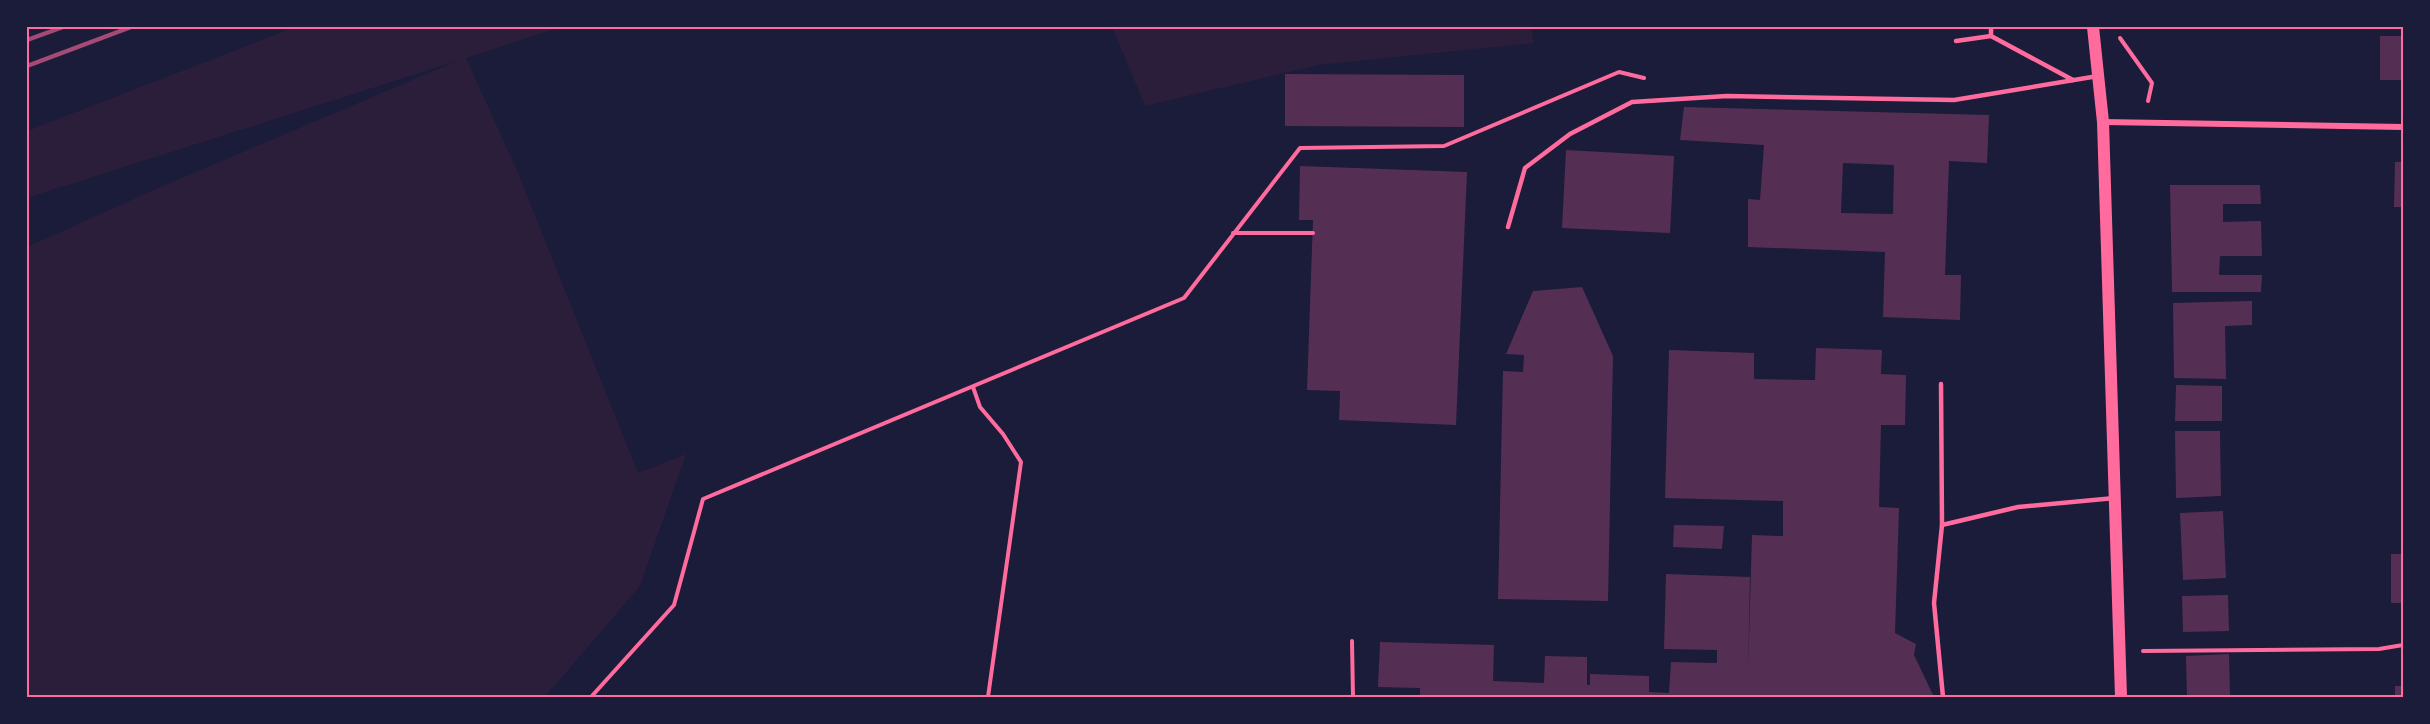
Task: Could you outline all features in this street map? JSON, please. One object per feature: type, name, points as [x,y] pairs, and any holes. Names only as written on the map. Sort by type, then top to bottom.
[{"type":"main road","points":[[2093,27],[2103,122],[2121,697]]},
{"type":"street","points":[[2103,122],[2403,127]]},
{"type":"lane","points":[[1990,36],[1991,27]]},
{"type":"lane","points":[[1956,41],[1990,36],[2073,80]]},
{"type":"lane","points":[[1508,227],[1525,168],[1569,134],[1632,102],[1727,96],[1954,100],[2098,76]]},
{"type":"lane","points":[[1941,384],[1942,525],[1934,603],[1942,697]]},
{"type":"lane","points":[[1942,525],[2018,507],[2115,498]]},
{"type":"path","points":[[2120,37],[2152,83],[2143,123]]},
{"type":"path","points":[[591,697],[674,604],[703,500],[1184,298],[1300,148],[1444,146],[1619,72],[1651,80]]},
{"type":"path","points":[[1233,233],[1313,233]]},
{"type":"path","points":[[973,387],[980,407],[1003,434],[1021,462],[988,697]]},
{"type":"path","points":[[1352,641],[1353,697]]},
{"type":"path","points":[[2159,651],[2379,649],[2403,645]]},
{"type":"shaded area","points":[[295,27],[561,27],[466,58],[516,168],[638,473],[686,454],[640,586],[545,697],[27,697],[27,247],[156,189],[457,61],[27,198],[27,131]]},
{"type":"shaded area","points":[[1112,27],[1531,27],[1534,43],[1319,65],[1145,106]]},
{"type":"building","points":[[2380,36],[2403,36],[2403,80],[2380,80]]},
{"type":"building","points":[[1285,74],[1464,75],[1464,127],[1285,126]]},
{"type":"building","points":[[1684,107],[1989,115],[1987,163],[1949,161],[1945,275],[1961,275],[1960,320],[1883,317],[1885,252],[1748,247],[1748,199],[1760,200],[1764,145],[1680,140]],"holes":[[[1843,163],[1894,165],[1893,214],[1841,213]]]},
{"type":"building","points":[[1566,150],[1674,156],[1670,233],[1562,228]]},
{"type":"building","points":[[2395,162],[2403,162],[2403,207],[2394,207]]},
{"type":"building","points":[[1300,166],[1467,172],[1456,425],[1339,420],[1340,391],[1307,390],[1313,220],[1299,220]]},
{"type":"building","points":[[2170,185],[2260,185],[2261,204],[2223,204],[2223,222],[2261,221],[2262,256],[2220,256],[2219,275],[2262,275],[2261,292],[2172,292]]},
{"type":"building","points":[[1582,287],[1613,356],[1608,601],[1498,599],[1503,371],[1523,372],[1524,355],[1506,354],[1533,291]]},
{"type":"building","points":[[2252,301],[2252,325],[2225,326],[2226,379],[2174,378],[2173,303]]},
{"type":"building","points":[[1816,348],[1882,350],[1881,374],[1906,375],[1905,425],[1881,425],[1879,507],[1899,508],[1895,633],[1916,644],[1914,655],[1934,697],[1420,697],[1420,688],[1378,687],[1380,642],[1494,645],[1493,681],[1544,683],[1545,656],[1587,657],[1587,685],[1590,685],[1590,674],[1649,676],[1649,692],[1669,693],[1671,662],[1717,663],[1717,650],[1664,649],[1666,574],[1750,577],[1748,672],[1752,535],[1783,536],[1783,501],[1665,498],[1669,350],[1754,353],[1754,379],[1815,380]]},
{"type":"building","points":[[2176,385],[2222,386],[2222,421],[2175,421]]},
{"type":"building","points":[[2175,431],[2220,431],[2221,496],[2176,498]]},
{"type":"building","points":[[2223,511],[2226,578],[2183,580],[2180,513]]},
{"type":"building","points":[[1674,525],[1724,526],[1722,549],[1673,547]]},
{"type":"building","points":[[2391,554],[2403,554],[2403,603],[2391,603]]},
{"type":"building","points":[[2228,595],[2229,631],[2183,632],[2182,596]]},
{"type":"building","points":[[2229,654],[2230,697],[2187,697],[2186,656]]},
{"type":"building","points":[[2395,686],[2403,686],[2403,697],[2395,697]]},
{"type":"railway","points":[[27,40],[63,27]]},
{"type":"railway","points":[[27,66],[131,27]]}]
